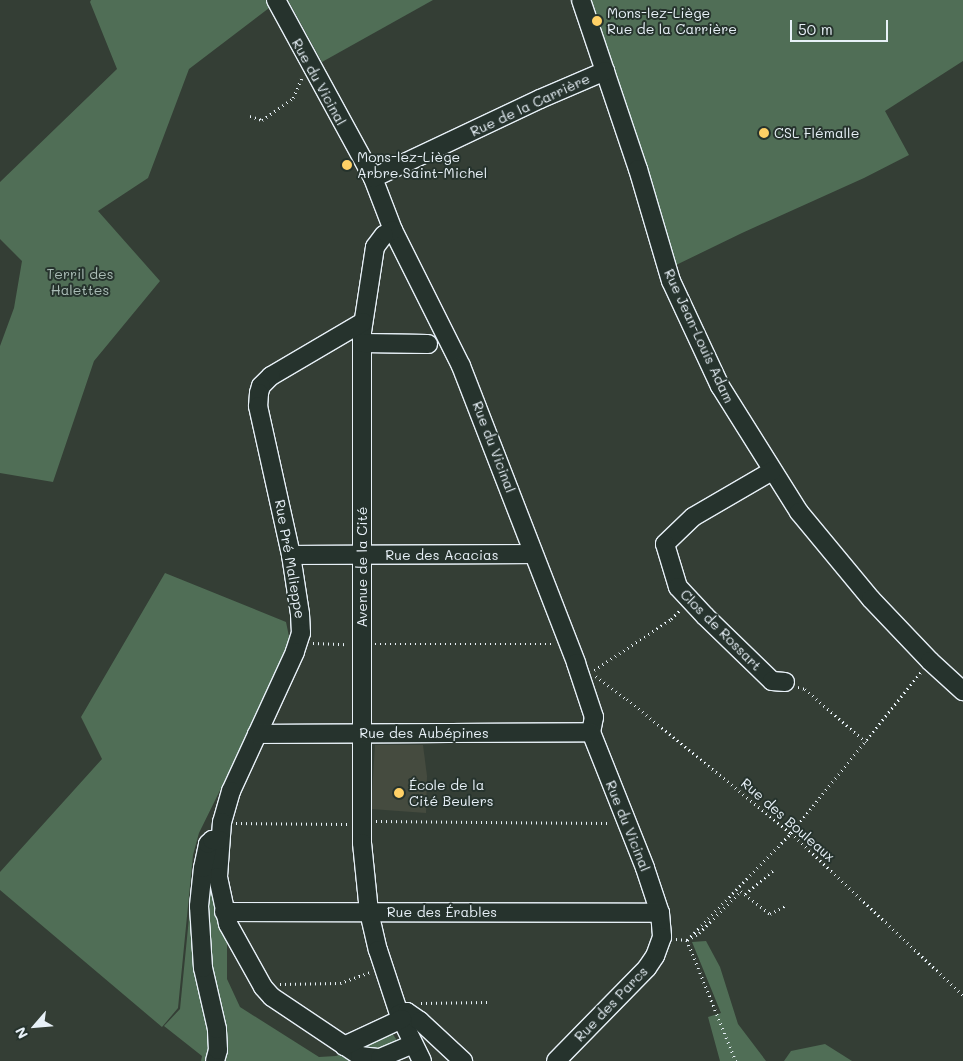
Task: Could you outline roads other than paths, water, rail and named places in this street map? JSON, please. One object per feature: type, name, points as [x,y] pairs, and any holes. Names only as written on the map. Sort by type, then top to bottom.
[{"type":"street","name":"Rue du Vicinal","points":[[276,0],[306,60],[373,178],[393,230],[461,366],[569,644],[594,717],[591,732],[660,913]]},
{"type":"street","name":"Rue Jean-Louis Adam","points":[[581,0],[671,281],[720,386],[799,512],[871,599],[930,661],[963,691]]},
{"type":"street","name":"Rue de la Carrière","points":[[373,178],[540,99],[605,71]]},
{"type":"street","name":"Avenue de la Cité","points":[[393,230],[384,235],[375,247],[363,322],[361,822],[363,863],[369,912],[383,967],[413,1044],[422,1061]]},
{"type":"street","name":"Rue Pré Malieppe","points":[[363,322],[271,376],[261,386],[259,393],[258,406],[291,555],[301,624],[299,642],[231,791],[222,822],[218,876],[224,912],[233,935],[261,984],[272,997],[360,1056],[371,1058],[388,1056],[413,1044]]},
{"type":"street","points":[[362,343],[428,344]]},
{"type":"street","name":"Clos de Rossart","points":[[772,471],[693,517],[665,544],[678,588],[772,681],[785,682]]},
{"type":"street","name":"Rue des Acacias","points":[[291,555],[533,554]]},
{"type":"street","name":"Rue des Aubépines","points":[[257,734],[591,732]]},
{"type":"street","points":[[215,1061],[218,1050],[217,1029],[204,968],[199,906],[202,873],[208,844],[212,840],[220,840]]},
{"type":"street","name":"Rue des Érables","points":[[224,912],[660,913]]},
{"type":"street","name":"Rue des Parcs","points":[[556,1061],[647,968],[655,956],[662,937],[660,913]]},
{"type":"street","points":[[344,1046],[403,1015],[420,1021],[463,1061]]},
{"type":"place","name":"Mons-lez-Liège Rue de la Carrière","points":[[597,21]]},
{"type":"place","name":"CSL Flémalle","points":[[764,133]]},
{"type":"place","name":"Mons-lez-Liège Arbre Saint-Michel","points":[[347,165]]},
{"type":"place","name":"École de la Cité Beulers","points":[[399,793]]},
{"type":"park label","name":"Terril des Halettes","points":[[80,282]]}]
